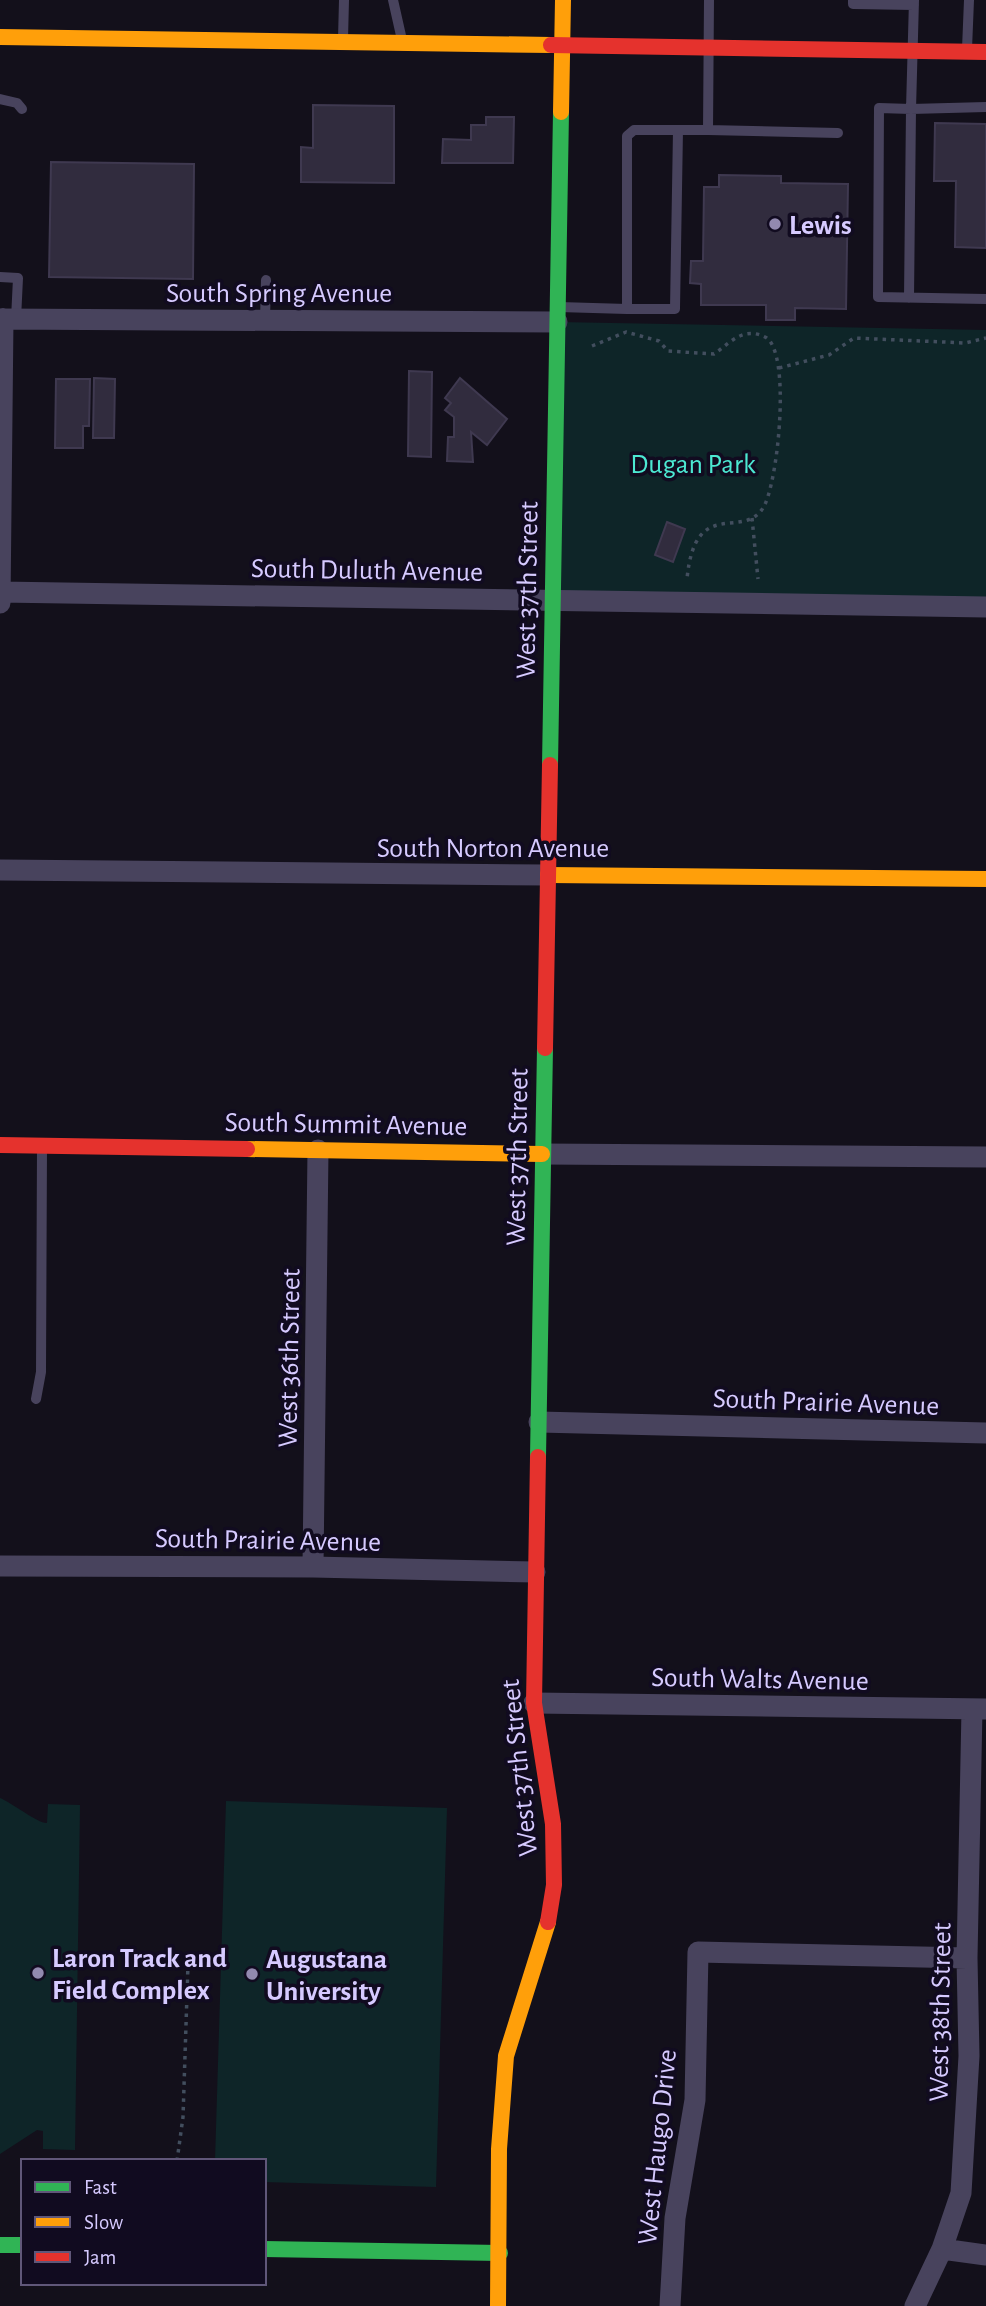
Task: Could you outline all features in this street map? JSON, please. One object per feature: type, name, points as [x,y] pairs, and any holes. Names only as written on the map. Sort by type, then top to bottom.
[{"type":"street","name":"West 37th Street","points":[[498,2306],[502,2113],[506,2054],[519,2006],[544,1944],[552,1907],[555,1866],[550,1787],[534,1703],[563,0]]},
{"type":"street","points":[[0,37],[986,52]]},
{"type":"street","name":"South Spring Avenue","points":[[7,319],[265,320],[557,315]]},
{"type":"street","points":[[0,604],[7,319]]},
{"type":"street","name":"South Duluth Avenue","points":[[0,592],[986,607]]},
{"type":"street","name":"South Norton Avenue","points":[[0,870],[986,879]]},
{"type":"street","name":"South Summit Avenue","points":[[0,1145],[542,1154],[986,1157]]},
{"type":"street","name":"West 36th Street","points":[[313,1567],[318,1150]]},
{"type":"street","name":"South Prairie Avenue","points":[[539,1422],[986,1433]]},
{"type":"street","name":"South Prairie Avenue","points":[[0,1566],[313,1567],[535,1572]]},
{"type":"street","name":"South Walts Avenue","points":[[534,1703],[979,1709]]},
{"type":"street","name":"West 38th Street","points":[[915,2306],[942,2249],[961,2193],[969,2056],[967,1958],[979,1709]]},
{"type":"street","name":"West Haugo Drive","points":[[670,2306],[675,2218],[695,2100],[698,1952],[967,1958]]},
{"type":"street","points":[[0,2245],[21,2245]]},
{"type":"street","points":[[266,2249],[499,2253]]},
{"type":"street","points":[[942,2249],[986,2255]]},
{"type":"lane","points":[[343,42],[344,0]]},
{"type":"lane","points":[[393,0],[393,10],[403,43]]},
{"type":"lane","points":[[708,130],[709,0]]},
{"type":"lane","points":[[853,0],[853,4],[914,2],[909,298]]},
{"type":"lane","points":[[967,52],[969,0]]},
{"type":"lane","points":[[0,99],[18,103],[22,109]]},
{"type":"lane","points":[[986,107],[879,108],[878,297],[986,299]]},
{"type":"lane","points":[[627,309],[627,136],[634,130],[838,133]]},
{"type":"lane","points":[[557,315],[627,309],[675,309],[678,130]]},
{"type":"lane","points":[[0,277],[18,278],[7,319]]},
{"type":"lane","points":[[265,320],[266,280]]},
{"type":"lane","points":[[36,1399],[41,1372],[42,1146]]},
{"type":"path","points":[[592,345],[626,332],[659,341],[668,351],[714,354],[737,336],[762,335],[771,340],[778,368],[778,449],[772,489],[762,510],[752,518],[712,525],[698,538],[688,560],[687,579]]},
{"type":"path","points":[[778,368],[829,355],[854,338],[965,343],[986,338]]},
{"type":"path","points":[[752,518],[758,579]]},
{"type":"path","points":[[177,2159],[183,2117],[188,1964]]},
{"type":"green space","name":"Dugan Park","points":[[557,322],[986,330],[986,607],[552,600]]},
{"type":"green space","name":"Laron Track and Field Complex","points":[[0,1798],[47,1823],[48,1804],[80,1805],[75,2150],[43,2149],[43,2131],[37,2130],[0,2154]]},
{"type":"green space","points":[[226,1801],[447,1808],[436,2187],[266,2182],[266,2159],[215,2159]]},
{"type":"building","points":[[313,105],[394,106],[394,183],[301,182],[301,147],[313,148]]},
{"type":"building","points":[[486,117],[514,117],[513,163],[442,163],[443,139],[471,140],[471,125],[486,125]]},
{"type":"building","points":[[935,123],[986,124],[986,248],[955,247],[956,181],[934,181]]},
{"type":"building","points":[[51,162],[194,164],[193,279],[49,277]]},
{"type":"building","name":"Lewis","points":[[719,175],[781,176],[781,183],[848,184],[846,309],[795,308],[795,320],[766,320],[766,305],[701,305],[701,284],[690,283],[691,261],[703,261],[704,187],[719,187]]},
{"type":"building","points":[[409,371],[432,372],[431,457],[408,456]]},
{"type":"building","points":[[94,378],[115,379],[114,438],[93,438]]},
{"type":"building","points":[[460,378],[507,419],[487,445],[471,432],[473,462],[447,461],[448,437],[454,437],[454,417],[445,410],[451,403],[445,398]]},
{"type":"building","points":[[56,379],[90,379],[89,426],[83,426],[83,448],[55,448]]},
{"type":"building","points":[[667,522],[685,529],[673,562],[655,555]]},
{"type":"traffic: fast","points":[[550,765],[561,112]]},
{"type":"traffic: fast","points":[[538,1457],[545,1048]]},
{"type":"traffic: fast","points":[[0,2245],[21,2245]]},
{"type":"traffic: fast","points":[[266,2249],[500,2253]]},
{"type":"traffic: slow","points":[[561,112],[563,0]]},
{"type":"traffic: slow","points":[[0,37],[551,45]]},
{"type":"traffic: slow","points":[[548,875],[986,879]]},
{"type":"traffic: slow","points":[[247,1149],[542,1154]]},
{"type":"traffic: slow","points":[[498,2306],[499,2149],[506,2056],[548,1922]]},
{"type":"traffic: jam","points":[[551,45],[986,52]]},
{"type":"traffic: jam","points":[[545,1048],[550,765]]},
{"type":"traffic: jam","points":[[0,1145],[247,1149]]},
{"type":"traffic: jam","points":[[538,1457],[534,1703],[553,1824],[554,1885],[548,1922]]},
{"type":"place","name":"Lewis","points":[[775,224]]},
{"type":"place","name":"Laron Track and Field Complex","points":[[38,1973]]},
{"type":"place","name":"Augustana University","points":[[252,1974]]}]
